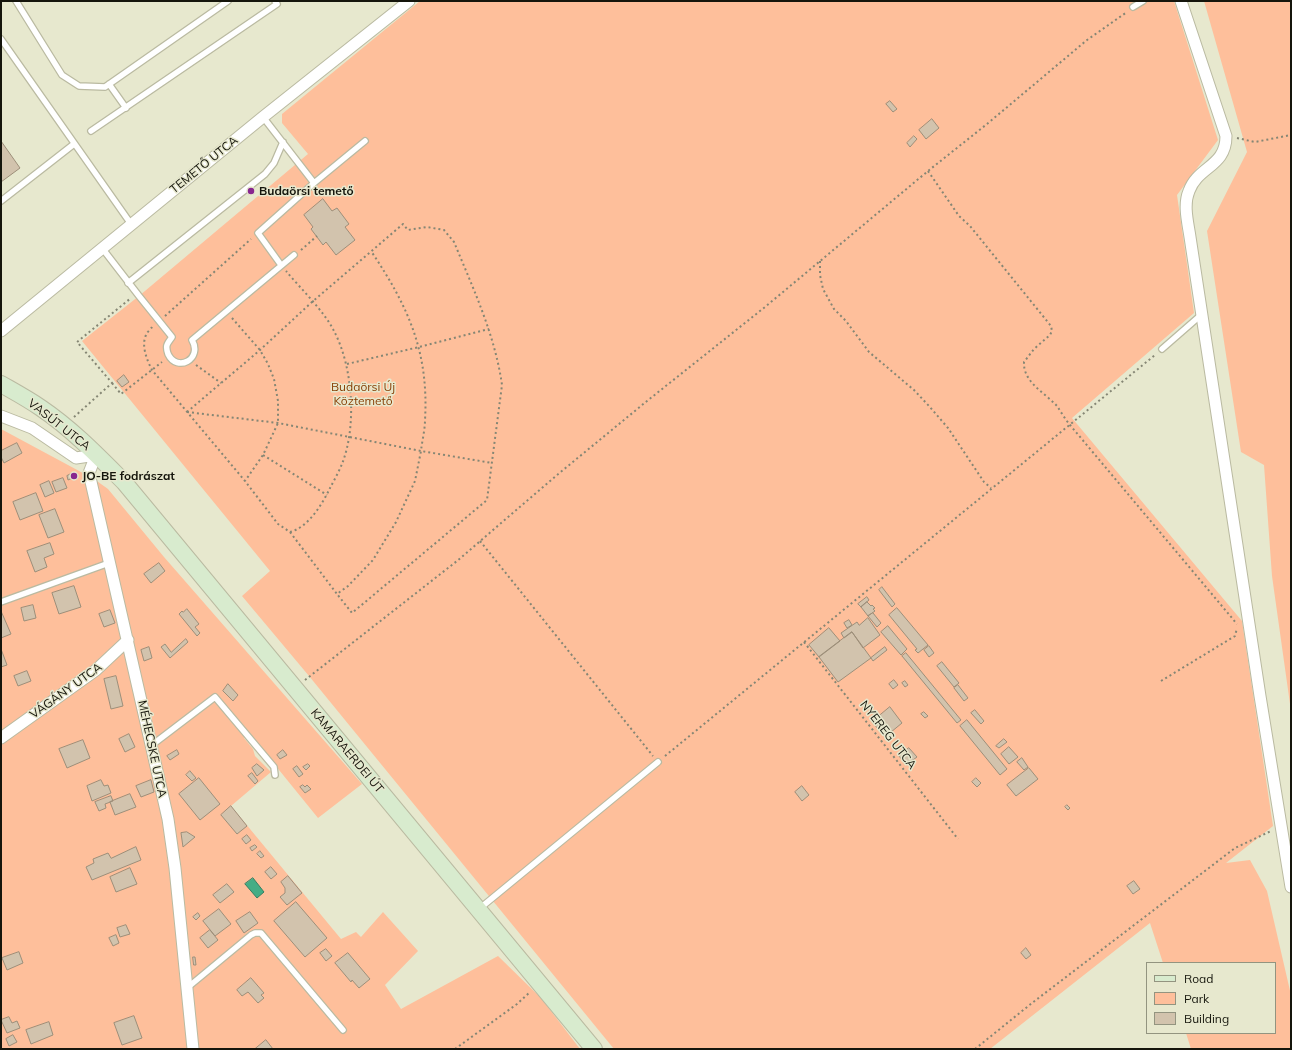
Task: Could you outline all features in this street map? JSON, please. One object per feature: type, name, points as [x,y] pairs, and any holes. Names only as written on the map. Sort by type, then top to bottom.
[{"type":"street","name":"TEMETŐ UTCA","points":[[1,331],[263,117],[409,1]]},
{"type":"street","points":[[1181,1],[1226,136],[1224,152],[1192,184],[1186,204],[1291,887]]},
{"type":"street","name":"VASÚT UTCA","points":[[1,384],[42,408],[65,426],[96,455]]},
{"type":"street","points":[[2,419],[32,428],[76,458],[96,455]]},
{"type":"street","name":"MÉHECSKE UTCA","points":[[96,455],[89,473],[168,819],[175,868],[193,1049]]},
{"type":"street","name":"KAMARAERDEI ÚT","points":[[96,455],[124,482],[594,1049]]},
{"type":"street","name":"VÁGÁNY UTCA","points":[[1,738],[96,670],[128,640]]},
{"type":"lane","points":[[16,1],[62,75],[79,86],[106,87],[228,1]]},
{"type":"lane","points":[[91,131],[277,4],[274,1]]},
{"type":"lane","points":[[1133,7],[1143,1]]},
{"type":"lane","points":[[1,38],[131,224]]},
{"type":"lane","points":[[109,84],[126,108]]},
{"type":"lane","points":[[263,117],[314,183]]},
{"type":"lane","points":[[281,266],[258,233],[314,183],[365,141]]},
{"type":"lane","points":[[128,283],[265,174],[274,163],[283,142]]},
{"type":"lane","points":[[1,201],[74,144]]},
{"type":"lane","points":[[102,248],[128,283],[172,337],[166,346],[167,352],[173,360],[180,363],[186,362],[192,357],[195,348],[192,340],[294,255]]},
{"type":"lane","points":[[1162,349],[1202,315]]},
{"type":"lane","points":[[1,602],[109,563]]},
{"type":"lane","points":[[152,745],[215,697],[274,767],[275,774]]},
{"type":"lane","points":[[478,909],[658,762]]},
{"type":"lane","points":[[187,988],[251,935],[261,933],[343,1030]]},
{"type":"path","points":[[294,688],[458,561],[647,401],[765,307],[878,214],[928,170],[987,124],[1087,40],[1133,7]]},
{"type":"path","points":[[1226,136],[1255,142],[1291,135]]},
{"type":"path","points":[[928,170],[959,216],[970,226],[1024,295],[1045,317],[1050,326],[1052,331],[1050,335],[1034,348],[1024,362],[1024,373],[1029,380],[1057,406],[1070,424],[1238,625],[1235,636],[1161,681]]},
{"type":"path","points":[[187,412],[403,224],[408,230],[427,227],[444,230],[454,242],[489,330],[499,367],[502,385],[487,500],[352,613],[290,532],[278,524],[152,370],[146,356],[144,345],[146,334],[258,233]]},
{"type":"path","points":[[294,255],[317,236]]},
{"type":"path","points":[[337,594],[348,586],[373,560],[396,522],[415,481],[425,422],[426,406],[423,368],[419,347],[399,296],[371,251]]},
{"type":"path","points":[[820,261],[820,275],[823,289],[834,309],[846,321],[869,352],[910,386],[929,406],[948,428],[984,482],[991,489]]},
{"type":"path","points":[[281,266],[312,302],[333,330],[341,346],[347,364],[351,401],[349,437],[342,463],[327,495],[313,514],[302,526],[290,532]]},
{"type":"path","points":[[137,293],[77,342],[121,394],[170,357]]},
{"type":"path","points":[[226,311],[260,350],[274,379],[278,401],[278,423],[263,455],[245,482]]},
{"type":"path","points":[[347,364],[489,330]]},
{"type":"path","points":[[480,541],[658,762],[1162,349]]},
{"type":"path","points":[[190,360],[221,383]]},
{"type":"path","points":[[65,426],[112,383]]},
{"type":"path","points":[[187,412],[278,423],[421,451],[492,463]]},
{"type":"path","points":[[263,455],[327,495]]},
{"type":"path","name":"NYEREG UTCA","points":[[804,642],[958,839]]},
{"type":"path","points":[[975,1049],[1032,1003],[1235,848],[1281,826]]},
{"type":"path","points":[[455,1049],[517,1004],[540,984]]},
{"type":"green space","name":"Budaörsi Új Köztemető","points":[[420,1],[1174,1],[1218,140],[1177,195],[1194,313],[1072,418],[1242,621],[1273,826],[1226,863],[1250,860],[1267,891],[1291,995],[1291,1049],[1191,1049],[1186,1034],[1276,1034],[1276,962],[1163,962],[1150,923],[990,1049],[614,1049],[242,596],[270,571],[82,341],[139,296],[308,154],[282,123],[282,114]]},
{"type":"green space","points":[[1204,1],[1291,1],[1291,711],[1272,576],[1264,465],[1241,452],[1207,231],[1247,152]]},
{"type":"green space","points":[[1,429],[94,479],[108,489],[164,557],[362,784],[318,818],[249,733],[244,738],[253,749],[255,756],[271,772],[231,806],[341,939],[356,932],[361,937],[383,912],[418,951],[385,985],[401,1009],[498,956],[541,998],[580,1049],[1,1049]]},
{"type":"shaded area","points":[[253,878],[264,892],[257,898],[245,884]]},
{"type":"building","points":[[890,101],[897,109],[893,112],[886,104]]},
{"type":"building","points":[[932,119],[939,128],[926,139],[919,130]]},
{"type":"building","points":[[914,136],[917,139],[910,147],[907,143]]},
{"type":"building","points":[[1,141],[20,168],[1,182]]},
{"type":"building","points":[[323,199],[332,211],[337,208],[349,224],[345,227],[355,240],[336,255],[326,242],[323,245],[311,229],[313,227],[304,215]]},
{"type":"building","points":[[124,375],[129,382],[122,387],[117,381]]},
{"type":"building","points":[[17,443],[22,453],[4,463],[1,457],[1,451]]},
{"type":"building","points":[[73,473],[75,477],[68,480],[67,476]]},
{"type":"building","points":[[63,478],[67,488],[56,492],[52,482]]},
{"type":"building","points":[[49,481],[54,493],[45,497],[40,485]]},
{"type":"building","points":[[36,493],[43,511],[20,520],[13,502]]},
{"type":"building","points":[[55,509],[64,532],[48,538],[39,515]]},
{"type":"building","points":[[50,543],[54,554],[44,558],[47,567],[35,572],[27,551]]},
{"type":"building","points":[[159,563],[165,571],[151,583],[144,574]]},
{"type":"building","points":[[74,586],[81,607],[59,614],[52,593]]},
{"type":"building","points":[[882,587],[895,604],[892,607],[879,590]]},
{"type":"building","points":[[867,597],[869,600],[861,607],[858,604]]},
{"type":"building","points":[[867,602],[875,608],[873,609],[875,611],[868,616],[861,607]]},
{"type":"building","points":[[33,605],[36,618],[24,621],[21,608]]},
{"type":"building","points":[[897,608],[928,645],[918,653],[915,650],[917,649],[889,615]]},
{"type":"building","points":[[187,609],[199,624],[195,627],[200,633],[197,636],[179,614]]},
{"type":"building","points":[[110,610],[115,623],[104,627],[99,614]]},
{"type":"building","points":[[1,611],[11,634],[1,638]]},
{"type":"building","points":[[873,613],[881,623],[877,627],[868,616]]},
{"type":"building","points":[[868,618],[880,635],[863,648],[852,632],[844,638],[841,633],[857,622],[859,625]]},
{"type":"building","points":[[849,620],[852,625],[847,628],[844,623]]},
{"type":"building","points":[[888,626],[907,649],[901,655],[881,632]]},
{"type":"building","points":[[829,628],[840,641],[819,657],[809,645]]},
{"type":"building","points":[[852,632],[871,658],[838,682],[819,657]]},
{"type":"building","points":[[186,639],[188,642],[170,658],[161,647],[165,644],[171,652]]},
{"type":"building","points":[[929,646],[934,653],[929,657],[924,650]]},
{"type":"building","points":[[149,647],[152,658],[144,661],[141,650]]},
{"type":"building","points":[[885,647],[887,650],[873,661],[871,658]]},
{"type":"building","points":[[1,649],[7,665],[1,667]]},
{"type":"building","points":[[906,653],[961,720],[957,723],[902,656]]},
{"type":"building","points":[[942,662],[959,683],[954,687],[937,666]]},
{"type":"building","points":[[27,671],[31,681],[18,686],[14,676]]},
{"type":"building","points":[[116,676],[123,706],[111,709],[104,679]]},
{"type":"building","points":[[894,680],[898,685],[893,689],[889,684]]},
{"type":"building","points":[[905,681],[908,685],[905,687],[902,683]]},
{"type":"building","points":[[228,684],[238,695],[233,701],[223,691]]},
{"type":"building","points":[[958,685],[968,698],[964,701],[954,688]]},
{"type":"building","points":[[890,707],[902,723],[885,737],[872,722]]},
{"type":"building","points":[[975,710],[984,721],[981,724],[971,713]]},
{"type":"building","points":[[924,712],[928,716],[925,718],[921,714]]},
{"type":"building","points":[[967,720],[1007,769],[1000,775],[960,726]]},
{"type":"building","points":[[129,734],[135,747],[125,752],[119,739]]},
{"type":"building","points":[[1004,739],[1007,742],[999,748],[996,746]]},
{"type":"building","points":[[83,740],[90,758],[67,768],[59,749]]},
{"type":"building","points":[[1009,747],[1018,757],[1009,764],[1001,754]]},
{"type":"building","points":[[909,748],[917,757],[906,765],[899,756]]},
{"type":"building","points":[[177,750],[179,754],[170,760],[167,756]]},
{"type":"building","points":[[283,750],[287,755],[280,759],[277,755]]},
{"type":"building","points":[[1022,758],[1028,767],[1024,770],[1017,762]]},
{"type":"building","points":[[257,764],[264,770],[257,776],[252,768]]},
{"type":"building","points":[[308,764],[310,766],[306,770],[303,767]]},
{"type":"building","points":[[297,766],[303,774],[299,777],[293,769]]},
{"type":"building","points":[[1029,768],[1038,779],[1016,796],[1007,785]]},
{"type":"building","points":[[190,771],[196,778],[192,781],[186,775]]},
{"type":"building","points":[[252,773],[258,781],[255,784],[248,776]]},
{"type":"building","points":[[199,778],[220,804],[200,820],[179,794]]},
{"type":"building","points":[[976,778],[981,783],[977,787],[972,782]]},
{"type":"building","points":[[101,780],[104,786],[108,785],[111,793],[92,801],[87,786]]},
{"type":"building","points":[[151,780],[154,792],[141,797],[136,786]]},
{"type":"building","points":[[303,785],[305,787],[307,785],[311,789],[305,793],[300,787]]},
{"type":"building","points":[[802,786],[809,795],[802,801],[795,792]]},
{"type":"building","points":[[130,794],[136,807],[115,815],[110,802]]},
{"type":"building","points":[[111,796],[113,801],[105,804],[106,808],[99,811],[95,802]]},
{"type":"building","points":[[1067,805],[1070,808],[1068,810],[1065,807]]},
{"type":"building","points":[[231,806],[247,826],[237,834],[221,815]]},
{"type":"building","points":[[187,832],[195,837],[183,847],[181,833]]},
{"type":"building","points":[[247,835],[251,840],[246,844],[242,839]]},
{"type":"building","points":[[255,845],[257,847],[252,851],[250,848]]},
{"type":"building","points":[[136,847],[141,860],[92,880],[86,867],[94,863],[93,859],[108,853],[111,858]]},
{"type":"building","points":[[260,851],[264,856],[261,858],[257,854]]},
{"type":"building","points":[[271,867],[277,874],[271,879],[265,872]]},
{"type":"building","points":[[130,868],[137,884],[116,892],[110,877]]},
{"type":"building","points":[[288,876],[302,893],[287,905],[280,897],[285,893],[285,888],[281,882]]},
{"type":"building","points":[[1134,881],[1140,889],[1133,894],[1127,886]]},
{"type":"building","points":[[227,884],[234,892],[220,903],[213,895]]},
{"type":"building","points":[[296,902],[327,938],[305,957],[274,921]]},
{"type":"building","points":[[219,909],[231,924],[215,936],[203,921]]},
{"type":"building","points":[[250,912],[258,923],[244,933],[236,921]]},
{"type":"building","points":[[198,913],[200,916],[196,920],[193,917]]},
{"type":"building","points":[[126,925],[130,934],[120,937],[117,928]]},
{"type":"building","points":[[210,930],[218,940],[208,948],[200,938]]},
{"type":"building","points":[[116,935],[119,943],[113,946],[109,938]]},
{"type":"building","points":[[1026,948],[1031,955],[1026,959],[1021,953]]},
{"type":"building","points":[[326,949],[332,956],[326,961],[320,953]]},
{"type":"building","points":[[19,952],[23,963],[7,970],[2,958]]},
{"type":"building","points":[[348,953],[370,979],[359,988],[352,980],[351,982],[335,963]]},
{"type":"building","points":[[193,957],[195,957],[196,965],[194,965]]},
{"type":"building","points":[[251,978],[264,993],[261,995],[264,998],[258,1003],[248,992],[242,996],[237,990]]},
{"type":"building","points":[[134,1016],[142,1038],[122,1045],[114,1023]]},
{"type":"building","points":[[9,1017],[12,1023],[17,1021],[20,1028],[7,1033],[1,1020]]},
{"type":"building","points":[[49,1022],[53,1035],[31,1044],[26,1030]]},
{"type":"building","points":[[13,1035],[17,1042],[9,1046],[6,1039]]},
{"type":"building","points":[[266,1040],[273,1049],[255,1049]]},
{"type":"place","name":"Budaörsi temető","points":[[251,191]]},
{"type":"place","name":"JO-BE fodrászat","points":[[74,476]]}]
